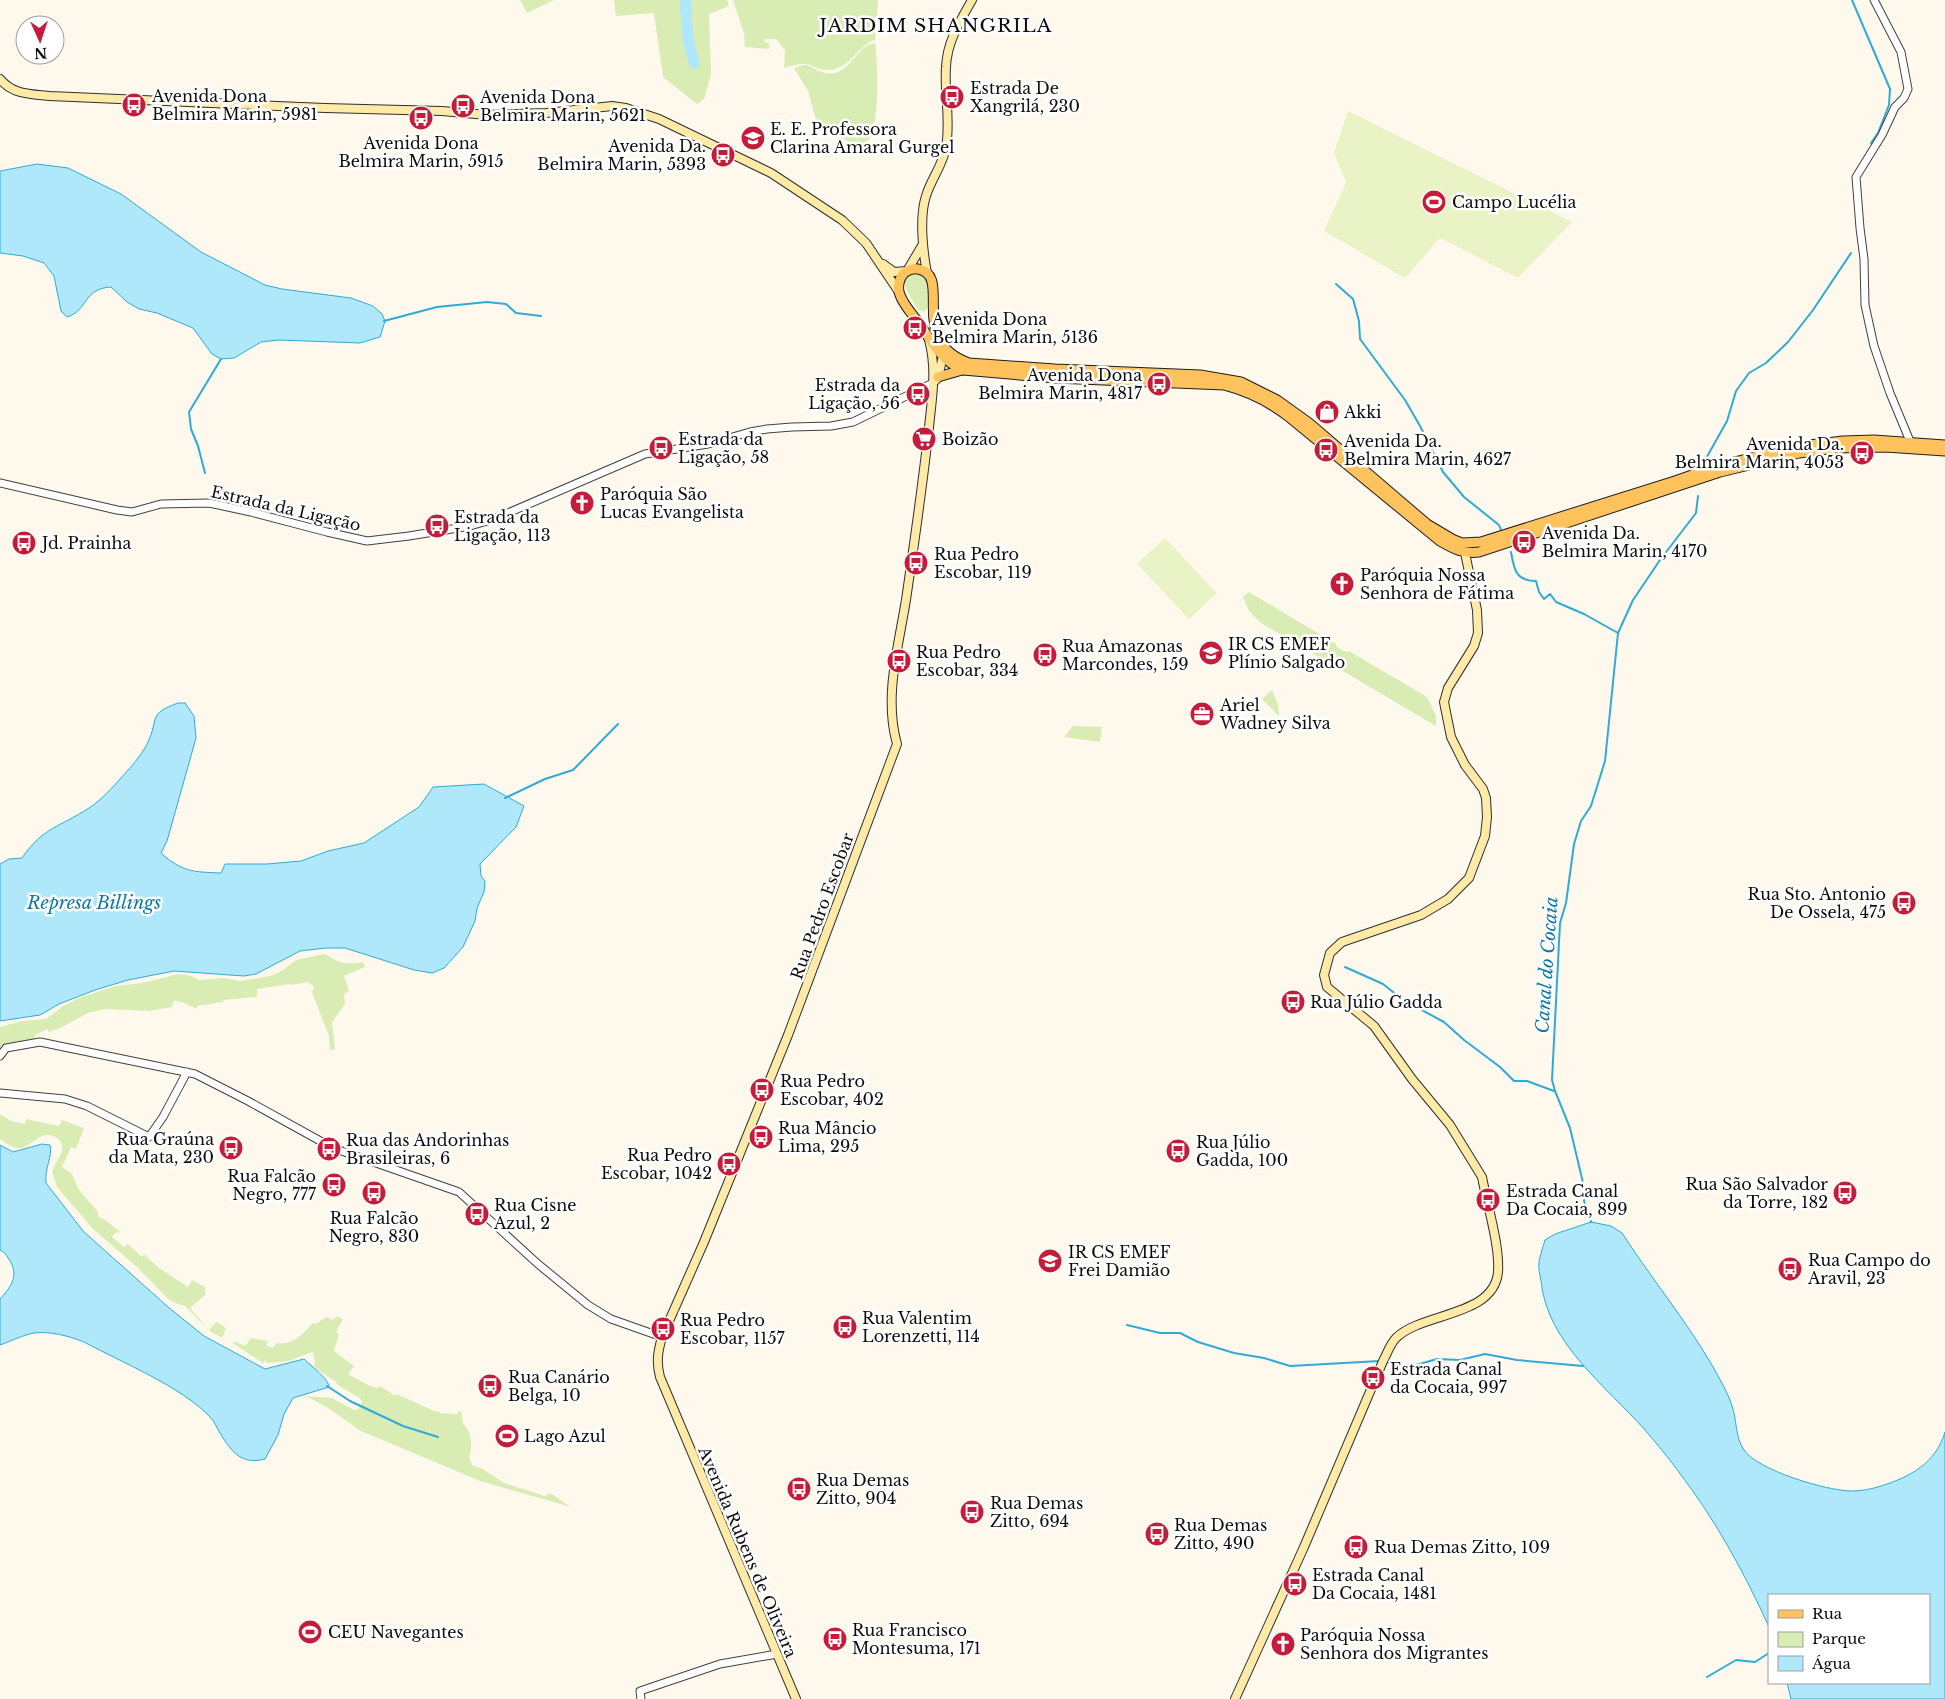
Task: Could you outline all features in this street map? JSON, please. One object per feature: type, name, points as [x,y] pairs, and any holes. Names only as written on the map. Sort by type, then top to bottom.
[{"type":"main road","points":[[972,0],[952,36],[947,54],[948,129],[946,146],[940,168],[925,198],[924,242],[927,273],[934,283],[932,312],[935,333],[946,354],[959,360],[981,365],[1200,375],[1242,382],[1277,400],[1309,422],[1428,524],[1442,534],[1462,543],[1481,542],[1718,466],[1794,447],[1843,441],[1874,440],[1945,451]]},
{"type":"main road","points":[[0,79],[11,90],[19,92],[325,108],[442,111],[487,115],[546,113],[612,106],[626,108],[659,119],[771,173],[842,220],[858,233],[929,338],[946,354],[956,367],[963,370],[1055,378],[1224,385],[1240,389],[1280,409],[1440,541],[1459,552],[1469,553],[1761,461],[1822,449],[1945,445]]},
{"type":"main road","points":[[899,292],[902,276],[924,242]]},
{"type":"main road","points":[[880,263],[894,272],[916,269],[927,273]]},
{"type":"main road","points":[[913,315],[923,318],[932,312]]},
{"type":"main road","name":"Rua Pedro Escobar","points":[[675,1415],[657,1367],[662,1338],[704,1242],[808,984],[897,744],[892,725],[891,703],[936,380],[934,356],[929,338]]},
{"type":"main road","name":"Rua Pedro Escobar","points":[[936,380],[946,354]]},
{"type":"main road","points":[[936,380],[963,370]]},
{"type":"main road","points":[[1235,1699],[1304,1548],[1377,1375],[1396,1338],[1402,1333],[1429,1321],[1472,1306],[1488,1294],[1498,1274],[1497,1246],[1482,1177],[1461,1142],[1374,1026],[1327,987],[1324,975],[1330,953],[1342,942],[1421,915],[1448,899],[1468,878],[1479,852],[1487,826],[1486,798],[1481,785],[1465,765],[1451,737],[1444,702],[1448,688],[1474,646],[1478,633],[1477,610],[1468,567],[1469,553],[1481,542]]},
{"type":"main road","name":"Avenida Rubens de Oliveira","points":[[675,1415],[796,1699]]},
{"type":"street","points":[[1874,0],[1901,52],[1908,89],[1904,98],[1895,107],[1882,135],[1856,177],[1864,259],[1867,318],[1874,346],[1890,393],[1907,432],[1909,445]]},
{"type":"street","name":"Estrada da Ligação","points":[[0,483],[132,512],[161,504],[210,503],[367,541],[470,526],[494,519],[645,454],[708,444],[767,429],[792,426],[831,426],[853,422],[936,380]]},
{"type":"street","points":[[0,1056],[6,1048],[40,1042],[188,1072],[248,1101],[334,1148],[459,1192],[538,1264],[588,1305],[611,1319],[662,1338]]},
{"type":"street","points":[[1,1094],[41,1096],[73,1101],[149,1137],[163,1117],[188,1072]]},
{"type":"street","points":[[641,1695],[720,1664],[776,1654]]},
{"type":"green space","points":[[520,0],[554,0],[527,13]]},
{"type":"green space","points":[[614,0],[727,0],[729,6],[709,14],[711,74],[704,99],[697,104],[663,77],[654,13],[616,16]]},
{"type":"green space","points":[[733,0],[878,0],[875,42],[873,40],[868,43],[845,64],[835,69],[825,70],[804,64],[784,68],[785,50],[776,39],[764,39],[765,43],[769,43],[769,49],[745,47],[744,33]]},
{"type":"green space","points":[[875,43],[877,90],[874,127],[868,140],[856,146],[817,124],[808,91],[794,68],[805,65],[823,72],[835,73],[846,67],[869,44]]},
{"type":"green space","name":"Campo Lucélia","points":[[1348,111],[1572,222],[1518,278],[1440,238],[1405,278],[1324,231],[1346,182],[1334,153]]},
{"type":"green space","points":[[917,270],[931,279],[930,301],[924,312],[917,309],[905,287],[905,277]]},
{"type":"green space","points":[[1165,538],[1217,593],[1189,619],[1137,564]]},
{"type":"green space","points":[[1249,592],[1336,644],[1337,647],[1346,652],[1349,651],[1427,697],[1436,716],[1436,726],[1261,623],[1249,611],[1243,597]]},
{"type":"green space","points":[[1272,690],[1278,704],[1279,716],[1262,699]]},
{"type":"green space","points":[[1073,726],[1102,727],[1100,742],[1064,737]]},
{"type":"green space","points":[[323,954],[344,963],[363,962],[365,967],[344,976],[349,991],[344,994],[345,1004],[332,1022],[335,1049],[330,1050],[329,1036],[312,992],[314,987],[308,982],[257,989],[257,997],[223,1000],[223,1002],[197,1006],[197,1009],[174,1000],[172,1007],[150,1011],[106,1009],[88,1013],[49,1032],[47,1029],[35,1035],[35,1038],[0,1048],[0,1027],[22,1021],[46,1019],[63,1006],[81,997],[116,986],[142,983],[178,974],[188,975],[200,980],[223,978],[241,981],[271,976],[296,960]]},
{"type":"green space","points":[[0,1114],[11,1121],[25,1124],[26,1119],[59,1126],[62,1120],[84,1128],[76,1149],[71,1147],[62,1167],[72,1174],[79,1190],[98,1212],[98,1217],[104,1219],[120,1232],[115,1233],[112,1237],[124,1247],[128,1244],[142,1257],[144,1254],[159,1268],[188,1287],[192,1280],[205,1287],[206,1294],[190,1308],[209,1330],[185,1306],[168,1299],[138,1268],[93,1229],[57,1187],[52,1171],[62,1151],[61,1142],[48,1135],[38,1138],[25,1147],[13,1147],[0,1139]]},
{"type":"green space","points":[[337,1316],[343,1319],[336,1332],[339,1334],[334,1351],[354,1366],[348,1374],[370,1386],[378,1388],[380,1386],[396,1396],[397,1394],[440,1413],[457,1414],[461,1411],[463,1424],[470,1435],[471,1449],[469,1458],[473,1466],[481,1468],[504,1483],[545,1496],[550,1493],[571,1507],[480,1481],[361,1431],[328,1408],[310,1398],[304,1397],[332,1398],[354,1410],[358,1409],[362,1402],[360,1398],[339,1386],[335,1381],[315,1368],[312,1352],[289,1361],[267,1363],[266,1360],[263,1363],[228,1341],[234,1343],[235,1341],[245,1346],[251,1338],[268,1341],[266,1346],[273,1348],[276,1343],[293,1341],[313,1323],[316,1324],[326,1317],[333,1320]]},
{"type":"green space","points":[[216,1322],[226,1328],[222,1338],[209,1330]]},
{"type":"green space","name":"Lago Azul","points":[[506,1426],[516,1431],[507,1447],[497,1442]]},
{"type":"water","points":[[37,164],[68,168],[121,194],[201,252],[265,285],[351,298],[373,306],[382,314],[385,321],[380,337],[360,343],[279,340],[261,342],[234,358],[221,359],[212,354],[193,328],[157,313],[139,309],[127,302],[111,287],[95,292],[79,310],[67,317],[61,311],[54,276],[44,263],[23,256],[0,253],[0,171]]},
{"type":"water","name":"Represa Billings","points":[[178,703],[185,703],[194,716],[196,738],[167,841],[161,853],[175,864],[189,870],[221,873],[225,864],[267,864],[301,861],[328,851],[364,843],[419,807],[433,787],[484,784],[524,806],[516,827],[480,864],[481,876],[485,881],[484,892],[477,908],[475,921],[463,947],[444,968],[432,973],[414,970],[345,948],[300,951],[256,974],[244,976],[174,971],[128,980],[95,990],[59,1004],[40,1015],[0,1021],[0,864],[9,859],[22,858],[37,840],[52,828],[94,805],[130,768],[142,752],[148,742],[158,714]]},
{"type":"water","points":[[42,1144],[50,1145],[51,1149],[46,1183],[83,1231],[168,1307],[204,1336],[265,1369],[304,1359],[326,1380],[329,1387],[293,1398],[284,1414],[278,1435],[265,1459],[250,1460],[238,1456],[224,1440],[211,1419],[184,1395],[84,1342],[59,1334],[34,1333],[0,1345],[0,1299],[11,1285],[14,1269],[6,1254],[0,1250],[0,1145],[13,1152]]},
{"type":"water","points":[[1591,1222],[1611,1226],[1622,1233],[1712,1365],[1734,1411],[1739,1440],[1744,1450],[1751,1458],[1763,1465],[1794,1478],[1826,1487],[1852,1491],[1866,1490],[1912,1473],[1935,1452],[1945,1432],[1945,1699],[1791,1699],[1787,1684],[1930,1684],[1930,1594],[1768,1594],[1768,1625],[1728,1546],[1692,1489],[1645,1430],[1581,1362],[1566,1344],[1554,1324],[1546,1303],[1539,1269],[1539,1259],[1545,1240],[1555,1234]]},
{"type":"waterway","points":[[685,0],[688,39],[694,63]]},
{"type":"waterway","points":[[1852,0],[1890,89],[1889,105],[1878,133],[1871,143]]},
{"type":"waterway","points":[[1704,462],[1727,421],[1736,391],[1749,373],[1766,363],[1788,342],[1813,310],[1851,253]]},
{"type":"waterway","points":[[1336,284],[1353,299],[1359,321],[1360,339],[1405,400],[1443,472],[1464,497],[1499,525],[1501,530]]},
{"type":"waterway","points":[[384,321],[437,307],[487,302],[506,304],[516,313],[541,316]]},
{"type":"waterway","points":[[205,473],[198,446],[191,429],[189,412],[221,359]]},
{"type":"waterway","name":"Canal do Cocaia","points":[[1591,1222],[1584,1201],[1584,1187],[1570,1128],[1552,1080],[1560,923],[1566,903],[1574,844],[1581,821],[1591,806],[1605,761],[1618,633],[1633,600],[1660,560],[1696,513],[1698,496]]},
{"type":"waterway","points":[[1511,552],[1517,573],[1524,579],[1536,581],[1539,592],[1544,599],[1550,594],[1556,602],[1584,614],[1618,633]]},
{"type":"waterway","points":[[505,798],[545,779],[573,770],[618,724]]},
{"type":"waterway","points":[[1345,967],[1383,984],[1403,1000],[1444,1022],[1464,1040],[1500,1067],[1514,1081],[1527,1081],[1554,1091]]},
{"type":"waterway","points":[[1127,1325],[1160,1333],[1180,1333],[1198,1342],[1234,1353],[1264,1358],[1290,1366],[1380,1361]]},
{"type":"waterway","points":[[1385,1362],[1409,1367],[1437,1359],[1460,1360],[1485,1354],[1517,1360],[1583,1366]]},
{"type":"waterway","points":[[327,1386],[350,1401],[403,1426],[438,1437]]},
{"type":"waterway","points":[[1707,1677],[1736,1660],[1755,1662],[1768,1654]]},
{"type":"place","name":"Estrada De Xangrilá, 230","points":[[952,97]]},
{"type":"place","name":"Avenida Dona Belmira Marin, 5981","points":[[134,105]]},
{"type":"place","name":"Avenida Dona Belmira Marin, 5621","points":[[463,106]]},
{"type":"place","name":"Avenida Dona Belmira Marin, 5915","points":[[421,118]]},
{"type":"place","name":"E. E. Professora Clarina Amaral Gurgel","points":[[753,138]]},
{"type":"place","name":"Avenida Da. Belmira Marin, 5393","points":[[723,155]]},
{"type":"place","name":"Campo Lucélia","points":[[1434,202]]},
{"type":"place","name":"Avenida Dona Belmira Marin, 5136","points":[[915,328]]},
{"type":"place","name":"Avenida Dona Belmira Marin, 4817","points":[[1159,384]]},
{"type":"place","name":"Estrada da Ligação, 56","points":[[918,394]]},
{"type":"place","name":"Akki","points":[[1327,412]]},
{"type":"place","name":"Boizão","points":[[924,439]]},
{"type":"place","name":"Estrada da Ligação, 58","points":[[661,448]]},
{"type":"place","name":"Avenida Da. Belmira Marin, 4627","points":[[1326,450]]},
{"type":"place","name":"Avenida Da. Belmira Marin, 4053","points":[[1862,453]]},
{"type":"place","name":"Paróquia São Lucas Evangelista","points":[[582,503]]},
{"type":"place","name":"Estrada da Ligação, 113","points":[[437,526]]},
{"type":"place","name":"Avenida Da. Belmira Marin, 4170","points":[[1524,542]]},
{"type":"place","name":"Jd. Prainha","points":[[24,543]]},
{"type":"place","name":"Rua Pedro Escobar, 119","points":[[916,563]]},
{"type":"place","name":"Paróquia Nossa Senhora de Fátima","points":[[1342,584]]},
{"type":"place","name":"IR CS EMEF Plínio Salgado","points":[[1211,653]]},
{"type":"place","name":"Rua Amazonas Marcondes, 159","points":[[1045,655]]},
{"type":"place","name":"Rua Pedro Escobar, 334","points":[[899,661]]},
{"type":"place","name":"Ariel Wadney Silva","points":[[1202,714]]},
{"type":"place","name":"Rua Sto. Antonio De Ossela, 475","points":[[1904,903]]},
{"type":"place","name":"Rua Júlio Gadda","points":[[1293,1002]]},
{"type":"place","name":"Rua Pedro Escobar, 402","points":[[762,1090]]},
{"type":"place","name":"Rua Mâncio Lima, 295","points":[[761,1137]]},
{"type":"place","name":"Rua Graúna da Mata, 230","points":[[231,1148]]},
{"type":"place","name":"Rua das Andorinhas Brasileiras, 6","points":[[329,1149]]},
{"type":"place","name":"Rua Júlio Gadda, 100","points":[[1178,1151]]},
{"type":"place","name":"Rua Pedro Escobar, 1042","points":[[729,1164]]},
{"type":"place","name":"Rua Falcão Negro, 777","points":[[334,1185]]},
{"type":"place","name":"Rua Falcão Negro, 830","points":[[374,1193]]},
{"type":"place","name":"Rua São Salvador da Torre, 182","points":[[1845,1193]]},
{"type":"place","name":"Estrada Canal Da Cocaia, 899","points":[[1488,1200]]},
{"type":"place","name":"Rua Cisne Azul, 2","points":[[477,1214]]},
{"type":"place","name":"IR CS EMEF Frei Damião","points":[[1050,1261]]},
{"type":"place","name":"Rua Campo do Aravil, 23","points":[[1790,1269]]},
{"type":"place","name":"Rua Valentim Lorenzetti, 114","points":[[845,1327]]},
{"type":"place","name":"Rua Pedro Escobar, 1157","points":[[663,1329]]},
{"type":"place","name":"Estrada Canal da Cocaia, 997","points":[[1373,1378]]},
{"type":"place","name":"Rua Canário Belga, 10","points":[[490,1386]]},
{"type":"place","name":"Lago Azul","points":[[507,1436]]},
{"type":"place","name":"Rua Demas Zitto, 904","points":[[799,1489]]},
{"type":"place","name":"Rua Demas Zitto, 694","points":[[972,1512]]},
{"type":"place","name":"Rua Demas Zitto, 490","points":[[1157,1534]]},
{"type":"place","name":"Rua Demas Zitto, 109","points":[[1356,1547]]},
{"type":"place","name":"Estrada Canal Da Cocaia, 1481","points":[[1295,1584]]},
{"type":"place","name":"CEU Navegantes","points":[[310,1632]]},
{"type":"place","name":"Rua Francisco Montesuma, 171","points":[[835,1639]]},
{"type":"place","name":"Paróquia Nossa Senhora dos Migrantes","points":[[1283,1644]]},
{"type":"district","name":"JARDIM SHANGRILA","points":[[936,25]]}]
